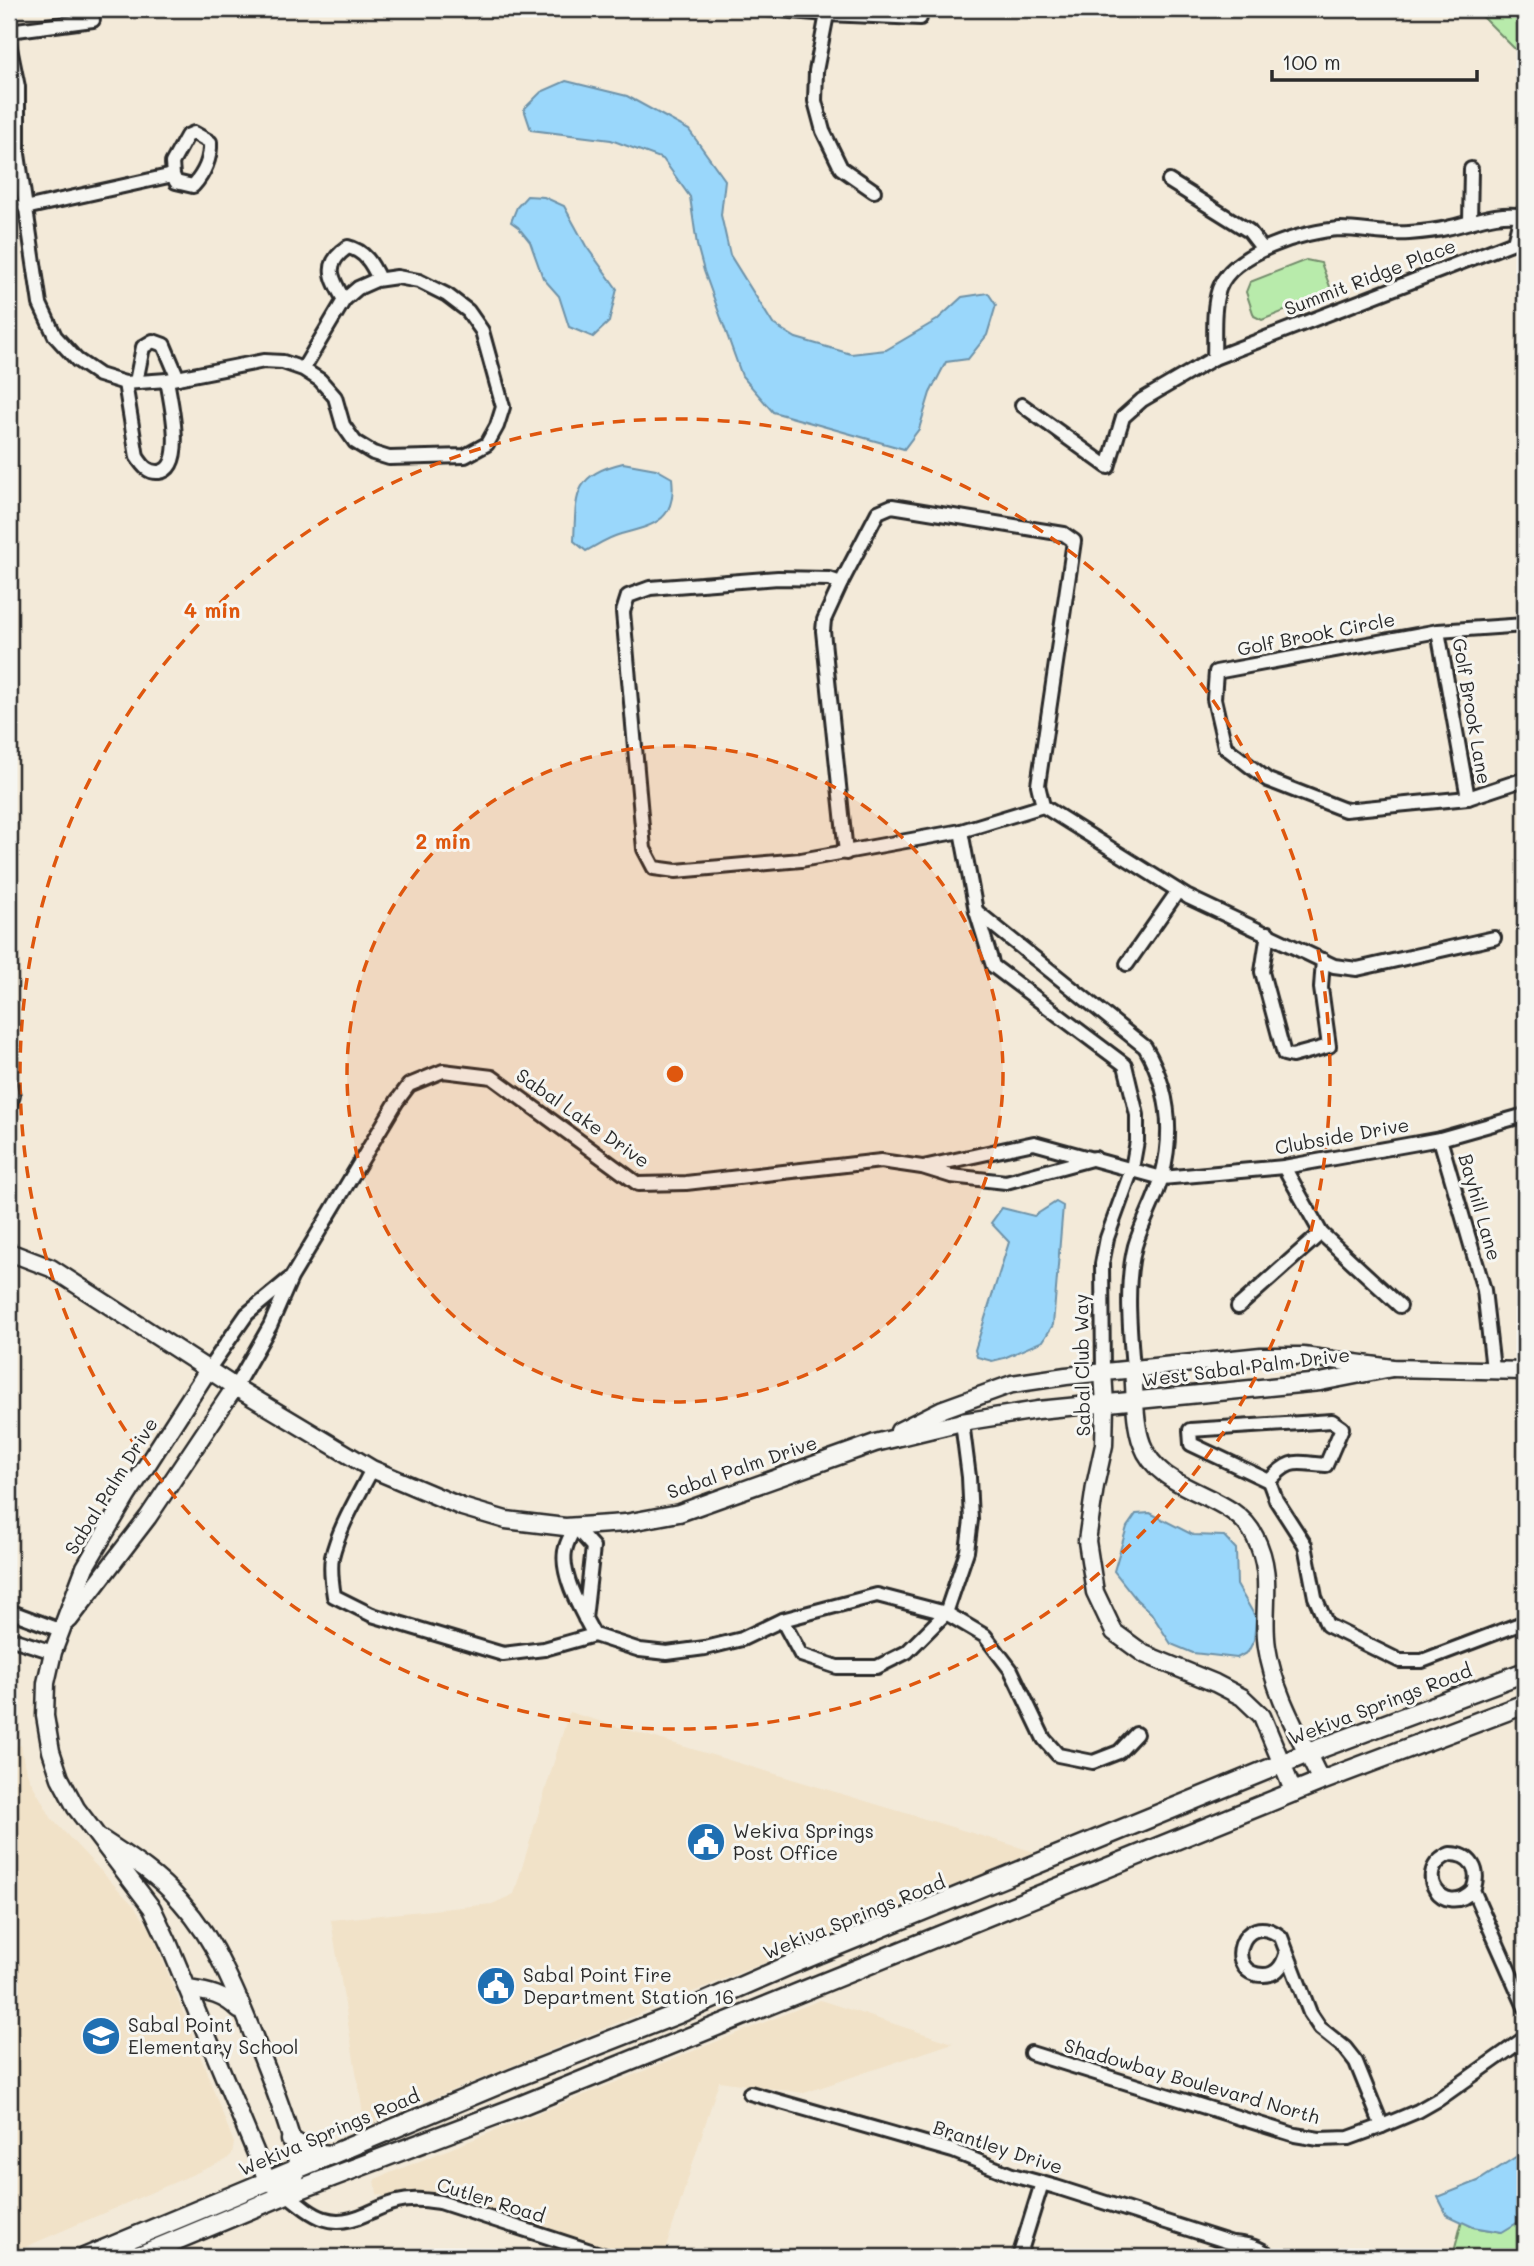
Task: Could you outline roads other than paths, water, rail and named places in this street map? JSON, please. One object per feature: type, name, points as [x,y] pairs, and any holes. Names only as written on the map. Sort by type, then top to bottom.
[{"type":"main road","name":"Wekiva Springs Road","points":[[86,2257],[267,2180],[680,2013],[790,1965],[1308,1753],[1525,1672]]},
{"type":"main road","points":[[136,2257],[287,2194],[523,2105],[1321,1781],[1525,1704]]},
{"type":"main road","points":[[680,2013],[691,2036]]},
{"type":"main road","points":[[512,2079],[523,2105]]},
{"type":"main road","points":[[291,2140],[312,2153],[330,2155]]},
{"type":"street","points":[[766,9],[920,18]]},
{"type":"street","points":[[827,12],[816,71],[816,101],[821,121],[841,168],[874,191]]},
{"type":"street","points":[[9,31],[93,20]]},
{"type":"street","points":[[9,43],[18,87],[18,154],[40,304],[55,335],[77,360],[99,375],[131,383],[172,379],[264,361],[283,362],[303,369],[320,380],[335,397],[342,425],[355,442],[373,453],[389,458],[465,456],[487,444],[503,407],[482,331],[468,311],[447,295],[419,281],[397,277],[379,279],[358,288],[344,300],[303,369]]},
{"type":"street","points":[[1470,222],[1471,169]]},
{"type":"street","points":[[25,208],[173,175]]},
{"type":"street","points":[[1169,181],[1249,231],[1263,249]]},
{"type":"street","name":"Summit Ridge Place","points":[[1022,405],[1108,467],[1123,417],[1152,393],[1214,358],[1514,242],[1523,216],[1506,214],[1445,229],[1407,234],[1340,229],[1263,249],[1238,265],[1220,285],[1216,299],[1214,358]]},
{"type":"street","points":[[344,300],[331,273],[332,263],[338,254],[348,247],[357,250],[371,262],[379,279]]},
{"type":"street","points":[[153,341],[164,345],[172,379],[176,451],[172,464],[164,471],[153,472],[144,468],[137,457],[131,383],[143,347],[153,341]]},
{"type":"street","points":[[846,853],[824,620],[878,512],[892,506],[1050,531],[1064,534],[1074,541],[1038,785],[1043,806],[1178,891],[1334,966],[1357,969],[1494,938]]},
{"type":"street","points":[[841,583],[829,579],[778,578],[650,588],[628,596],[623,612],[644,849],[654,868],[676,871],[801,860],[846,853],[961,831],[1043,806]]},
{"type":"street","name":"Golf Brook Circle","points":[[1525,625],[1438,631],[1216,672],[1214,699],[1225,747],[1268,780],[1345,810],[1468,798],[1525,779]]},
{"type":"street","name":"Golf Brook Lane","points":[[1438,631],[1468,798]]},
{"type":"street","name":"Sabal Club Way","points":[[961,831],[976,911],[993,966],[1125,1065],[1137,1115],[1137,1141],[1132,1169],[1107,1238],[1102,1264],[1104,1445],[1087,1541],[1096,1592],[1114,1632],[1144,1654],[1242,1697],[1262,1716],[1294,1793]]},
{"type":"street","points":[[1127,964],[1178,891]]},
{"type":"street","points":[[976,911],[1145,1047],[1158,1070],[1166,1100],[1169,1134],[1162,1178],[1135,1247],[1129,1306],[1135,1401],[1142,1444],[1156,1466],[1181,1485],[1229,1508],[1255,1535],[1268,1576],[1267,1646],[1276,1685],[1321,1781]]},
{"type":"street","points":[[1268,933],[1262,972],[1284,1054],[1292,1056],[1329,1046],[1321,988],[1323,960]]},
{"type":"street","name":"Sabal Lake Drive","points":[[235,1387],[270,1326],[291,1278],[397,1101],[409,1085],[443,1071],[492,1077],[638,1184],[686,1183],[881,1161],[922,1167],[951,1176],[1006,1182],[1095,1158]]},
{"type":"street","points":[[9,1082],[13,1097],[9,1106]]},
{"type":"street","name":"Clubside Drive","points":[[1162,1178],[1284,1167],[1440,1139],[1525,1115]]},
{"type":"street","name":"Bayhill Lane","points":[[1440,1139],[1484,1290],[1493,1369]]},
{"type":"street","name":"Sabal Lake Drive","points":[[922,1167],[1034,1143],[1162,1178]]},
{"type":"street","points":[[1284,1167],[1321,1233],[1400,1306]]},
{"type":"street","points":[[1238,1307],[1321,1233]]},
{"type":"street","name":"Sabal Palm Drive","points":[[9,1252],[51,1268],[235,1387],[372,1469],[462,1507],[506,1520],[575,1527],[625,1523],[679,1513],[875,1443],[962,1422],[1038,1410],[1105,1404]]},
{"type":"street","name":"Sabal Lake Drive","points":[[208,1370],[247,1314],[291,1278]]},
{"type":"street","name":"West Sabal Palm Drive","points":[[1133,1369],[1261,1356],[1303,1356],[1392,1367],[1525,1371]]},
{"type":"street","name":"West Sabal Palm Drive","points":[[1105,1404],[1320,1382],[1392,1367]]},
{"type":"street","name":"Sabal Palm Drive","points":[[875,1443],[943,1409],[1012,1384],[1133,1369]]},
{"type":"street","name":"Sabal Palm Drive","points":[[208,1370],[85,1567],[52,1652],[46,1683],[45,1716],[51,1751],[60,1778],[76,1808],[152,1908],[267,2180]]},
{"type":"street","name":"Sabal Palm Drive","points":[[60,1630],[102,1580],[148,1517],[235,1387]]},
{"type":"street","points":[[1269,1481],[1286,1464],[1295,1462],[1326,1465],[1342,1428],[1332,1421],[1190,1430],[1191,1444],[1269,1481],[1276,1500],[1305,1545],[1315,1597],[1326,1625],[1400,1661],[1422,1661],[1525,1622]]},
{"type":"street","points":[[782,1620],[801,1656],[837,1667],[877,1667],[907,1651],[946,1613],[967,1552],[971,1520],[962,1422]]},
{"type":"street","points":[[372,1469],[332,1557],[331,1578],[334,1596],[372,1615],[503,1654],[544,1648],[594,1635],[640,1650],[667,1653],[742,1639],[782,1620],[877,1595],[946,1613],[985,1636],[1011,1670],[1044,1739],[1058,1755],[1093,1762],[1119,1752],[1136,1734]]},
{"type":"street","points":[[585,1619],[593,1548],[575,1527],[565,1549],[567,1572],[577,1605],[594,1635]]},
{"type":"street","points":[[9,1611],[60,1630]]},
{"type":"street","points":[[9,1638],[52,1652]]},
{"type":"street","name":"Sabal Palm Drive","points":[[100,1838],[155,1875],[180,1901],[219,1958],[245,2017],[291,2140],[298,2168]]},
{"type":"street","points":[[1473,1890],[1525,2007]]},
{"type":"street","points":[[1286,1954],[1310,2013],[1320,2028],[1345,2048],[1356,2062],[1382,2126]]},
{"type":"street","points":[[188,1989],[214,1993],[229,2000],[245,2017]]},
{"type":"street","name":"Shadowbay Boulevard North","points":[[1031,2053],[1294,2135],[1318,2139],[1349,2138],[1418,2111],[1440,2099],[1525,2038]]},
{"type":"street","name":"Brantley Drive","points":[[750,2093],[953,2151],[1012,2175],[1232,2243],[1248,2244],[1265,2255]]},
{"type":"street","points":[[267,2180],[287,2194],[298,2168]]},
{"type":"street","points":[[1018,2257],[1042,2183]]},
{"type":"street","name":"Cutler Road","points":[[287,2194],[312,2214],[326,2220],[343,2222],[393,2202],[414,2199],[440,2202],[609,2257]]},
{"type":"street","name":"Brantley Drive","points":[[1232,2243],[1248,2257]]},
{"type":"water","points":[[566,81],[627,96],[689,130],[725,180],[721,215],[730,255],[773,324],[796,338],[851,354],[886,350],[937,320],[962,297],[988,293],[996,305],[987,335],[968,359],[946,362],[930,393],[919,429],[904,449],[773,412],[742,376],[704,271],[690,197],[663,159],[611,140],[531,130],[524,109],[541,92]]},
{"type":"water","points":[[527,196],[544,197],[564,206],[586,246],[617,289],[609,322],[593,337],[569,327],[559,296],[543,278],[530,242],[511,222],[517,207]]},
{"type":"water","points":[[623,463],[656,469],[672,478],[671,503],[667,512],[653,523],[612,537],[586,551],[574,541],[575,511],[580,489],[595,474]]},
{"type":"water","points":[[1056,1202],[1063,1206],[1053,1325],[1043,1341],[1004,1358],[992,1361],[977,1357],[975,1350],[1009,1242],[991,1223],[1002,1208],[1034,1216]]},
{"type":"water","points":[[1150,1513],[1193,1535],[1224,1536],[1236,1549],[1237,1585],[1256,1618],[1254,1640],[1248,1652],[1237,1658],[1193,1653],[1171,1644],[1151,1613],[1114,1571],[1127,1527],[1136,1514]]},
{"type":"water","points":[[1525,2151],[1525,2218],[1502,2232],[1473,2227],[1447,2215],[1438,2197],[1478,2181]]},
{"type":"place","name":"Wekiva Springs Post Office","points":[[706,1842]]},
{"type":"place","name":"Sabal Point Fire Department Station 16","points":[[496,1986]]},
{"type":"place","name":"Sabal Point Elementary School","points":[[101,2036]]}]
